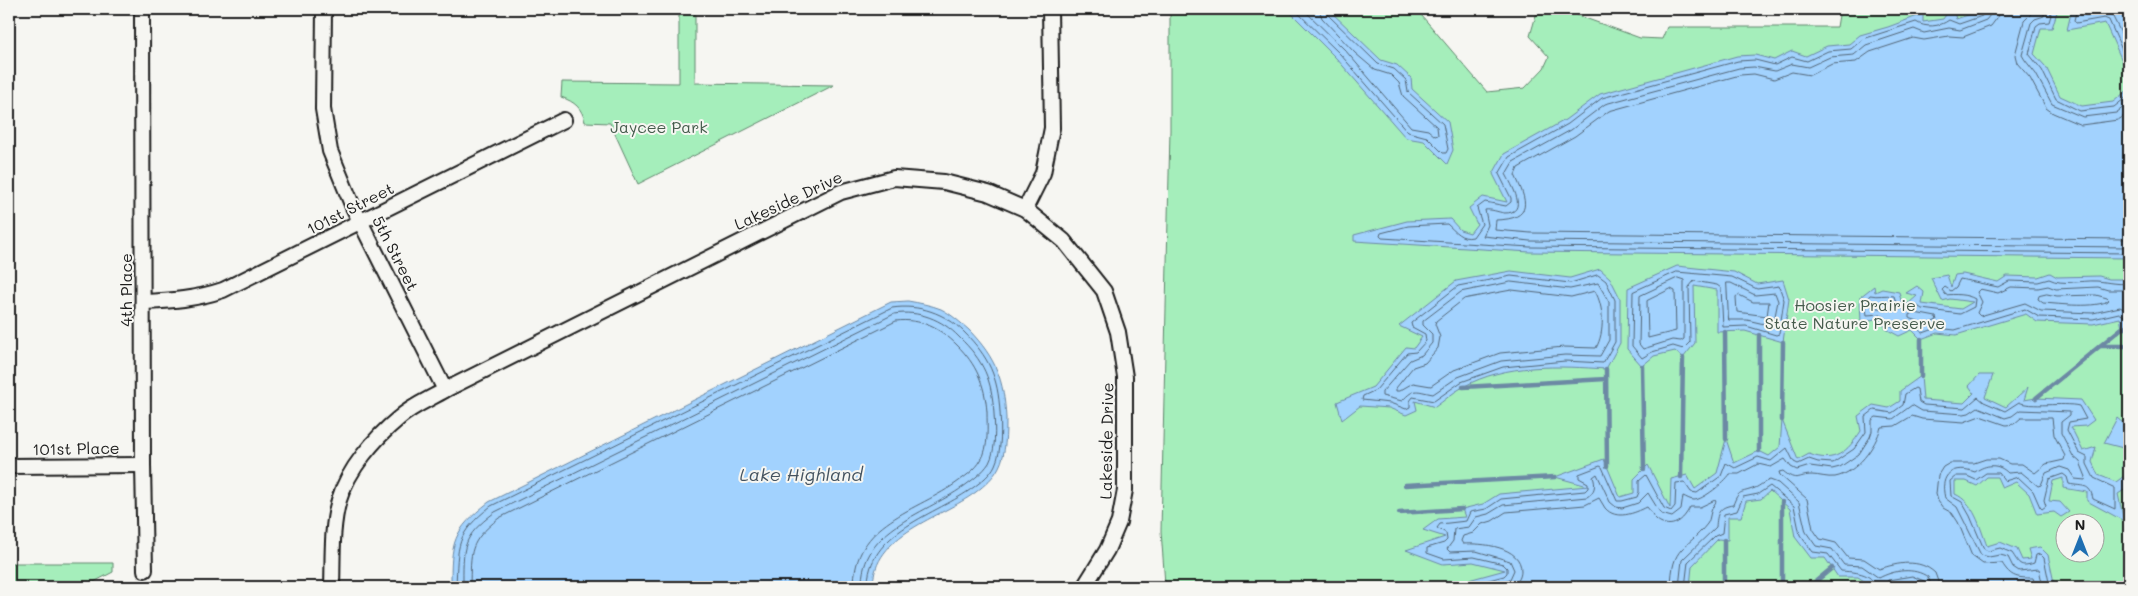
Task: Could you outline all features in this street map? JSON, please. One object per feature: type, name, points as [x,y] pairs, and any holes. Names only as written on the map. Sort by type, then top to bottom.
[{"type":"street","name":"4th Place","points":[[142,9],[145,570]]},
{"type":"street","name":"5th Street","points":[[324,9],[323,109],[330,151],[343,186],[360,222],[445,390]]},
{"type":"street","points":[[1025,209],[1043,173],[1052,128],[1050,9]]},
{"type":"street","name":"101st Street","points":[[143,302],[179,301],[202,297],[223,290],[564,120]]},
{"type":"street","name":"Lakeside Drive","points":[[332,587],[333,542],[339,500],[352,472],[374,443],[400,417],[445,390],[841,192],[894,178],[944,182],[988,193],[1025,209],[1064,241],[1104,291],[1118,332],[1125,377],[1125,490],[1119,522],[1107,550],[1084,587]]},
{"type":"street","name":"101st Place","points":[[9,466],[143,465]]},
{"type":"green space","name":"Jaycee Park","points":[[679,9],[695,9],[695,83],[834,85],[638,184],[610,123],[585,122],[577,106],[561,97],[562,82],[679,83]]},
{"type":"green space","name":"Hoosier Prairie State Nature Preserve","points":[[1170,9],[1416,9],[1487,92],[1525,88],[1544,68],[1549,57],[1530,36],[1536,15],[1563,10],[1640,38],[1662,39],[1667,27],[1837,27],[1840,9],[2129,9],[2129,587],[1170,587],[1165,584],[1161,531],[1170,130]]},
{"type":"green space","points":[[9,563],[113,563],[113,572],[88,585],[9,587]]},
{"type":"water","points":[[1287,9],[1328,9],[1381,60],[1397,65],[1411,78],[1412,89],[1448,122],[1453,150],[1447,164],[1424,141],[1406,138],[1336,58]]},
{"type":"water","points":[[1950,9],[1953,9],[1956,19],[1986,9],[2049,9],[2057,12],[2052,28],[2041,28],[2034,54],[2046,67],[2060,96],[2082,106],[2113,102],[2129,89],[2129,258],[1530,252],[1354,241],[1354,235],[1407,221],[1450,219],[1460,230],[1470,233],[1477,224],[1469,208],[1483,197],[1507,202],[1493,174],[1504,154],[1565,120],[1600,94],[1737,56],[1755,55],[1774,60],[1792,51],[1806,56],[1827,46],[1849,44],[1860,35],[1923,14],[1923,22],[1943,19]]},
{"type":"water","points":[[2072,9],[2129,9],[2129,89],[2124,65],[2105,23],[2067,30]]},
{"type":"water","points":[[1677,266],[1734,272],[1757,284],[1783,280],[1789,299],[1783,342],[1745,331],[1717,332],[1717,290],[1694,286],[1695,343],[1683,358],[1675,351],[1654,356],[1642,366],[1627,349],[1628,288]]},
{"type":"water","points":[[1600,269],[1610,278],[1620,298],[1620,343],[1606,369],[1552,367],[1515,370],[1479,379],[1459,389],[1435,407],[1415,401],[1417,410],[1406,415],[1389,408],[1360,406],[1342,420],[1337,402],[1373,387],[1406,347],[1414,348],[1422,337],[1399,326],[1456,281],[1511,271],[1570,278]]},
{"type":"water","points":[[2050,273],[2057,277],[2099,276],[2109,279],[2127,279],[2129,276],[2129,323],[2122,328],[2120,318],[2093,324],[2037,322],[2026,314],[1956,335],[1937,333],[1921,339],[1912,330],[1899,336],[1886,329],[1880,318],[1870,320],[1869,327],[1861,323],[1860,297],[1874,286],[1875,292],[1882,289],[1899,292],[1902,305],[1909,303],[1917,296],[1906,293],[1917,286],[1924,292],[1922,304],[1961,309],[1973,302],[1950,299],[1942,301],[1931,278],[1947,275],[1951,287],[1955,275],[1963,274],[1998,282],[2007,276],[2038,277]]},
{"type":"water","name":"Lake Highland","points":[[908,301],[933,306],[945,311],[969,330],[986,350],[1001,381],[1006,418],[1005,443],[999,467],[986,484],[961,502],[911,529],[896,540],[884,553],[876,569],[873,587],[451,587],[453,548],[456,538],[467,521],[489,502],[891,302]]},
{"type":"water","points":[[1979,375],[1993,375],[1985,397],[2006,407],[2028,387],[2024,400],[2036,398],[2081,400],[2094,420],[2086,426],[2071,427],[2083,451],[2096,447],[2092,462],[2098,475],[2116,482],[2128,473],[2122,467],[2129,461],[2129,487],[2118,494],[2124,521],[2087,501],[2087,492],[2063,488],[2063,478],[2053,481],[2049,501],[2060,502],[2069,512],[2066,514],[2057,514],[2054,512],[2037,514],[2029,494],[2016,482],[2002,488],[1997,477],[1987,477],[1977,486],[1966,481],[1955,481],[1955,494],[1962,498],[1972,509],[1987,546],[2000,542],[2017,549],[2022,560],[2031,559],[2028,549],[2040,547],[2048,555],[2055,587],[1926,587],[1912,581],[1873,587],[1858,577],[1838,577],[1825,558],[1811,558],[1795,537],[1790,509],[1770,491],[1761,499],[1746,501],[1741,517],[1728,517],[1728,540],[1718,539],[1692,566],[1690,587],[1486,587],[1454,584],[1505,570],[1473,562],[1443,564],[1406,550],[1445,537],[1423,530],[1438,519],[1465,517],[1462,509],[1483,504],[1499,494],[1588,486],[1555,477],[1604,459],[1620,497],[1634,493],[1634,479],[1648,465],[1670,508],[1671,479],[1687,475],[1695,489],[1717,473],[1726,439],[1734,463],[1759,451],[1769,456],[1780,447],[1782,420],[1798,460],[1809,454],[1826,458],[1833,457],[1851,445],[1861,431],[1858,416],[1873,405],[1889,408],[1900,401],[1900,391],[1921,376],[1923,400],[1964,403],[1974,393],[1969,386]]},
{"type":"water","points":[[2117,418],[2129,428],[2129,460],[2127,449],[2104,443]]},
{"type":"waterway","points":[[2036,398],[2122,328],[2129,328]]},
{"type":"waterway","points":[[1725,332],[1726,439]]},
{"type":"waterway","points":[[1759,335],[1759,451]]},
{"type":"waterway","points":[[1921,339],[1921,376]]},
{"type":"waterway","points":[[1782,420],[1783,342]]},
{"type":"waterway","points":[[2100,346],[2129,346]]},
{"type":"waterway","points":[[1681,477],[1683,358]]},
{"type":"waterway","points":[[1642,366],[1644,469]]},
{"type":"waterway","points":[[1606,369],[1607,466]]},
{"type":"waterway","points":[[1463,387],[1606,379]]},
{"type":"waterway","points":[[1405,485],[1555,477]]},
{"type":"waterway","points":[[1782,502],[1782,585]]},
{"type":"waterway","points":[[1399,513],[1462,509]]},
{"type":"waterway","points":[[1724,540],[1724,587]]},
{"type":"waterway","points":[[1809,587],[1832,568]]}]
